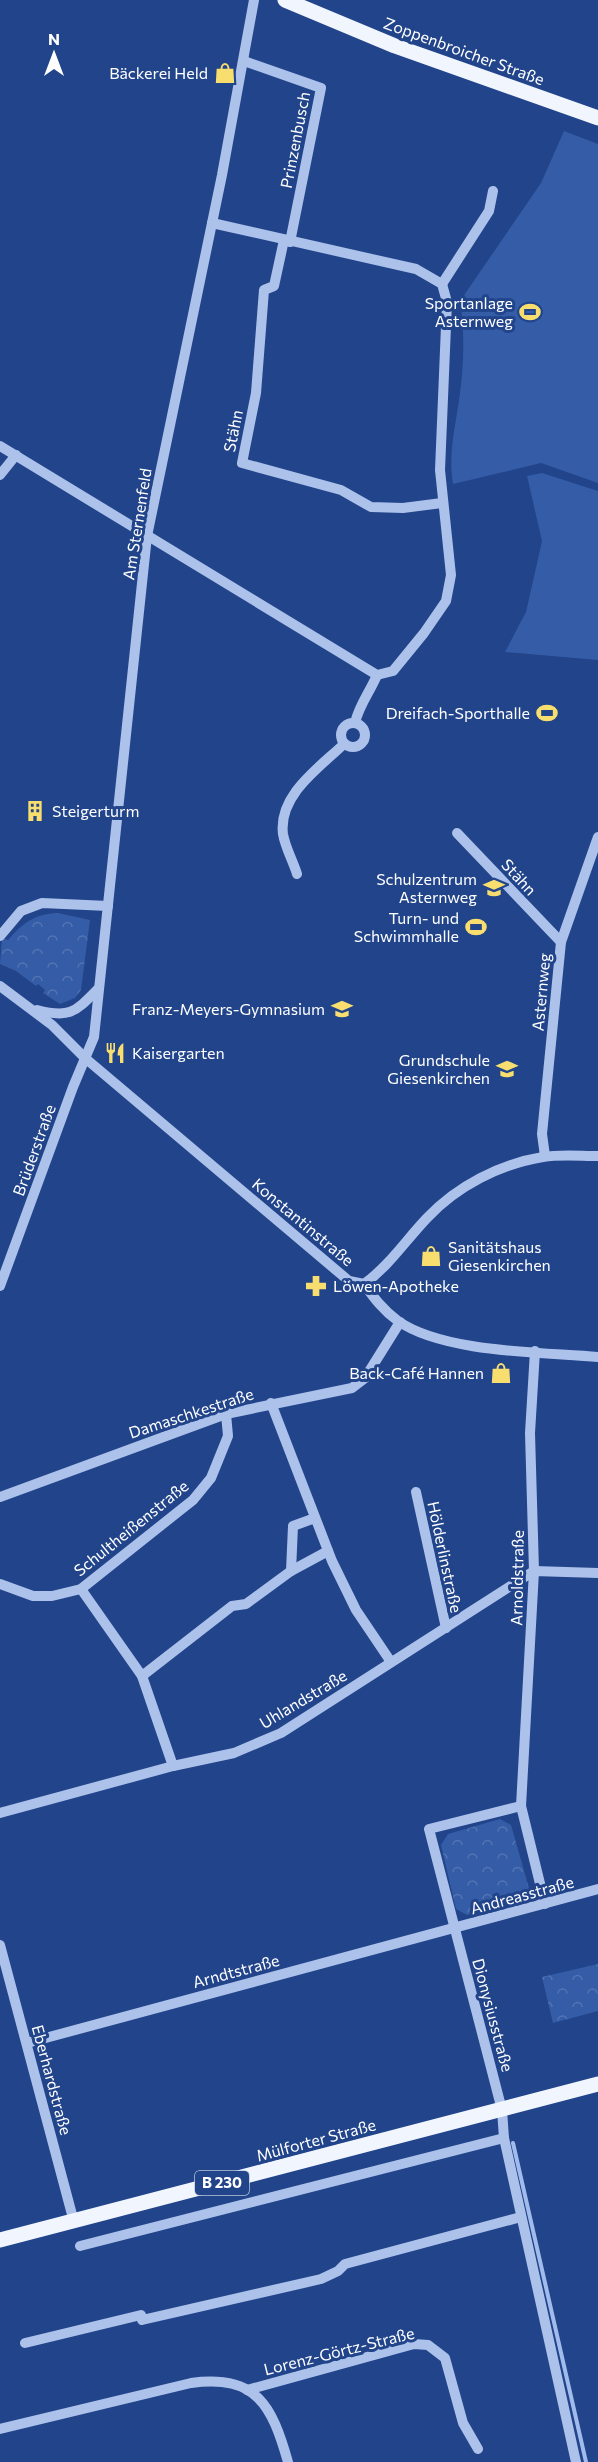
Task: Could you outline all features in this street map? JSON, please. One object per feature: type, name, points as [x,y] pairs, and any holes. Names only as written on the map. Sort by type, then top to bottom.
[{"type":"main road","name":"Zoppenbroicher Straße","points":[[285,0],[395,46],[598,118]]},
{"type":"main road","name":"Mülforter Straße","points":[[0,2240],[598,2084]]},
{"type":"street","name":"Am Sternenfeld","points":[[86,1058],[94,1037],[147,536],[212,223],[254,0]]},
{"type":"street","name":"Prinzenbusch","points":[[244,61],[321,88],[287,241]]},
{"type":"street","points":[[442,284],[489,211],[493,191]]},
{"type":"street","points":[[0,446],[376,675],[393,671],[446,601],[451,575],[442,503],[440,435],[447,302],[442,284],[416,269],[212,223]]},
{"type":"street","name":"Stähn","points":[[287,241],[274,286],[264,290],[256,393],[242,463],[341,490],[371,507],[403,508],[442,503]]},
{"type":"street","points":[[0,475],[16,455]]},
{"type":"street","points":[[355,723],[358,710],[370,693],[376,675]]},
{"type":"street","points":[[355,723],[362,726],[365,733],[364,741],[358,746],[351,747],[344,744],[340,737],[342,729],[347,724],[355,723]]},
{"type":"street","points":[[297,874],[283,833],[286,809],[298,788],[344,744]]},
{"type":"street","name":"Stähn","points":[[457,833],[561,942]]},
{"type":"street","name":"Asternweg","points":[[544,1156],[542,1134],[561,942],[598,837]]},
{"type":"street","points":[[0,936],[21,911],[42,903],[108,906]]},
{"type":"street","name":"Konstantinstraße","points":[[0,986],[32,1009],[86,1058],[350,1281],[364,1284],[378,1304],[400,1322],[460,1344],[598,1357]]},
{"type":"street","name":"Konstantinstraße","points":[[32,1009],[54,1014],[68,1014],[78,1008],[99,988]]},
{"type":"street","name":"Brüderstraße","points":[[0,1286],[86,1058]]},
{"type":"street","points":[[364,1284],[380,1273],[448,1197],[501,1169],[544,1156],[598,1156]]},
{"type":"street","name":"Damaschkestraße","points":[[0,1497],[226,1414],[357,1386],[365,1378],[400,1322]]},
{"type":"street","name":"Arnoldstraße","points":[[535,1351],[531,1433],[534,1571],[521,1806],[545,1904]]},
{"type":"street","points":[[271,1403],[328,1551],[356,1610],[391,1662]]},
{"type":"street","name":"Schultheißenstraße","points":[[0,1584],[33,1596],[52,1596],[81,1589],[193,1500],[211,1478],[228,1436],[226,1414]]},
{"type":"street","name":"Hölderlinstraße","points":[[416,1492],[446,1628]]},
{"type":"street","points":[[291,1570],[292,1526],[315,1518]]},
{"type":"street","points":[[142,1676],[184,1646],[187,1638],[232,1606],[246,1604],[291,1570],[328,1551]]},
{"type":"street","points":[[534,1571],[598,1573]]},
{"type":"street","name":"Uhlandstraße","points":[[0,1813],[172,1766],[234,1753],[281,1733],[534,1571]]},
{"type":"street","points":[[81,1589],[142,1676],[172,1766]]},
{"type":"street","name":"Dionysiusstraße","points":[[502,2110],[429,1829],[521,1806]]},
{"type":"street","name":"Andreasstraße","points":[[454,1929],[598,1889]]},
{"type":"street","name":"Arndtstraße","points":[[27,2043],[454,1929]]},
{"type":"street","name":"Eberhardstraße","points":[[0,1945],[75,2222]]},
{"type":"street","points":[[502,2110],[504,2138],[576,2462]]},
{"type":"street","points":[[80,2246],[504,2138]]},
{"type":"street","points":[[25,2343],[141,2315],[142,2320],[321,2279],[338,2271],[345,2264],[521,2217]]},
{"type":"street","name":"Lorenz-Görtz-Straße","points":[[247,2390],[414,2344],[428,2345],[445,2358],[463,2423],[478,2449]]},
{"type":"street","name":"Lorenz-Görtz-Straße","points":[[0,2429],[191,2383],[222,2382],[247,2390],[259,2398],[276,2422],[288,2462]]},
{"type":"green space","name":"Sportanlage Asternweg","points":[[564,131],[598,144],[598,483],[541,463],[453,484],[452,452],[463,363],[463,325],[460,301],[541,183]]},
{"type":"green space","points":[[542,473],[598,491],[598,660],[505,652],[526,612],[542,541],[527,476]]},
{"type":"green space","points":[[58,913],[90,920],[81,990],[75,998],[60,1004],[43,993],[45,990],[38,984],[36,986],[16,971],[0,964],[2,938],[8,940],[24,924],[42,915]]},
{"type":"green space","points":[[500,1819],[511,1825],[529,1888],[524,1900],[467,1915],[456,1909],[441,1845],[448,1834]]},
{"type":"green space","points":[[598,1964],[598,2011],[553,2023],[542,1977]]},
{"type":"waterway","points":[[513,2143],[586,2462]]},
{"type":"place","name":"Bäckerei Held","points":[[225,73]]},
{"type":"place","name":"Sportanlage Asternweg","points":[[530,312]]},
{"type":"place","name":"Dreifach-Sporthalle","points":[[547,713]]},
{"type":"place","name":"Steigerturm","points":[[35,811]]},
{"type":"place","name":"Schulzentrum Asternweg","points":[[494,888]]},
{"type":"place","name":"Turn- und Schwimmhalle","points":[[476,927]]},
{"type":"place","name":"Franz-Meyers-Gymnasium","points":[[342,1009]]},
{"type":"place","name":"Kaisergarten","points":[[115,1053]]},
{"type":"place","name":"Grundschule Giesenkirchen","points":[[507,1069]]},
{"type":"place","name":"Sanitätshaus Giesenkirchen","points":[[431,1256]]},
{"type":"place","name":"Löwen-Apotheke","points":[[316,1286]]},
{"type":"place","name":"Back-Café Hannen","points":[[501,1373]]}]
